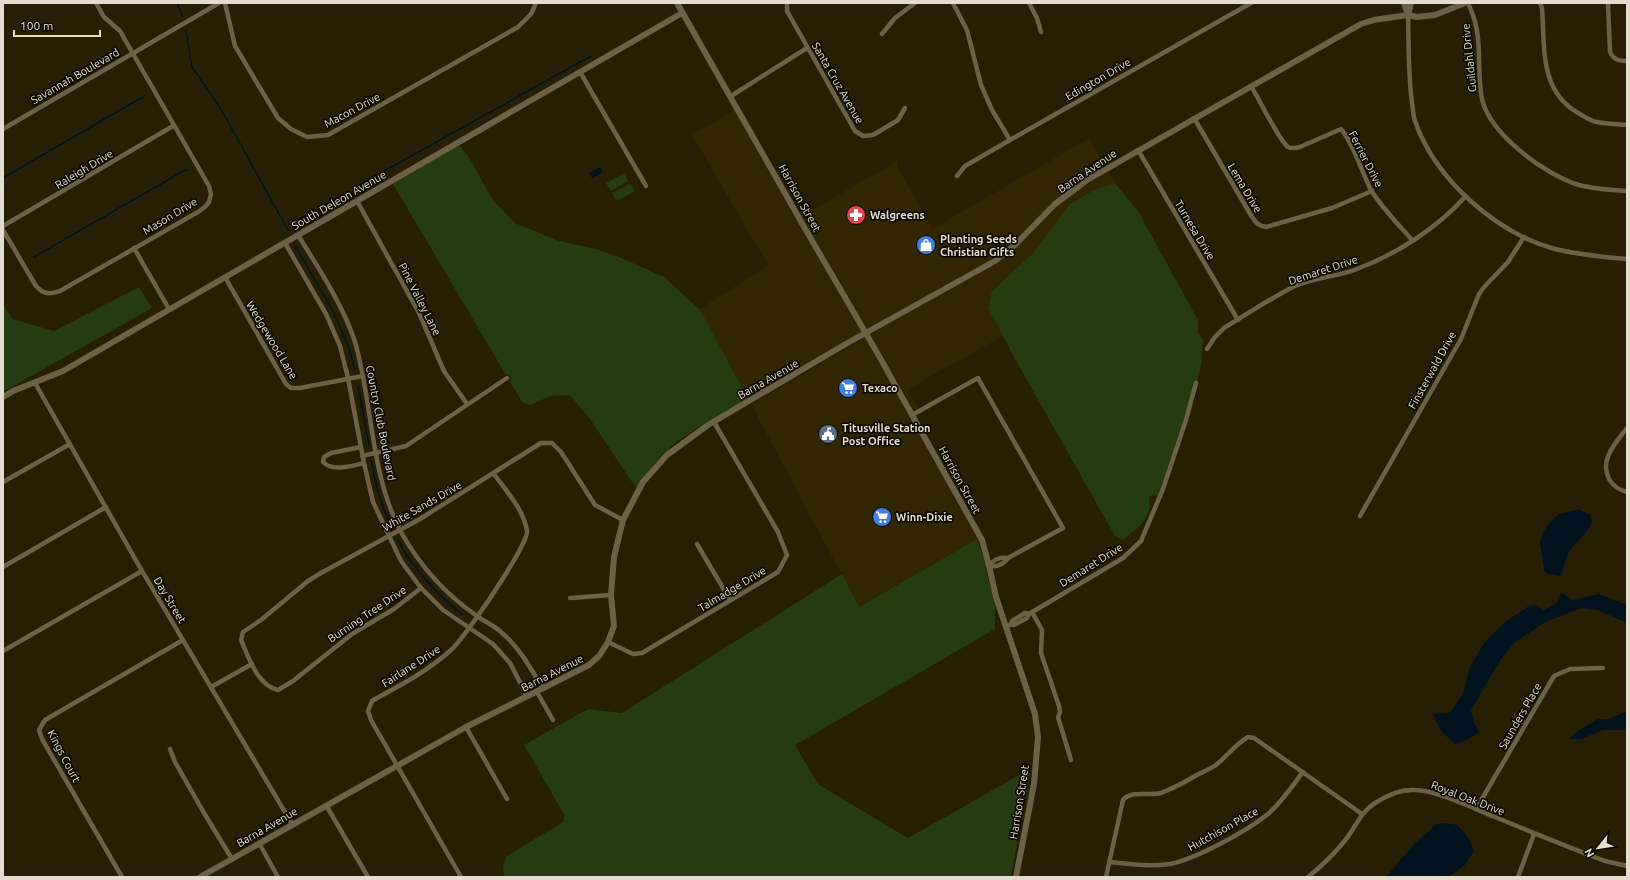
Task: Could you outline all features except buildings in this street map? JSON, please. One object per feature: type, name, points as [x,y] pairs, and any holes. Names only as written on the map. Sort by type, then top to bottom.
[{"type":"street","name":"Mason Drive","points":[[3,230],[36,286],[42,292],[48,294],[60,291],[201,210],[207,205],[210,198],[209,186],[173,126],[120,31],[104,17],[96,3]]},
{"type":"street","name":"Savannah Boulevard","points":[[3,129],[219,3]]},
{"type":"street","name":"Macon Drive","points":[[225,3],[235,46],[278,118],[291,129],[307,137],[328,135],[518,27],[530,14],[536,3]]},
{"type":"street","name":"Harrison Street","points":[[677,3],[803,225],[867,333],[982,540],[990,566],[996,597],[1009,626],[1035,714],[1038,736],[1034,784],[1016,877]]},
{"type":"street","name":"Santa Cruz Avenue","points":[[787,3],[787,11],[855,131],[863,136],[873,135],[898,120],[905,108]]},
{"type":"street","points":[[882,34],[895,18],[909,5],[915,3]]},
{"type":"street","points":[[953,3],[967,30],[981,85],[992,110],[1010,140]]},
{"type":"street","points":[[1029,3],[1037,18],[1041,32]]},
{"type":"street","name":"Edington Drive","points":[[957,176],[965,166],[1251,3]]},
{"type":"street","points":[[1404,3],[1408,15],[1411,91],[1415,119],[1426,148],[1442,171],[1466,197],[1490,216],[1524,237],[1555,248],[1596,256],[1627,259]]},
{"type":"street","points":[[1408,15],[1411,3]]},
{"type":"street","name":"Barna Avenue","points":[[200,877],[326,805],[398,767],[466,727],[589,665],[599,656],[608,642],[614,626],[611,595],[614,557],[623,520],[643,482],[667,454],[680,444],[714,422],[867,333],[995,261],[1015,245],[1055,204],[1087,180],[1361,24],[1374,20],[1408,15],[1417,17],[1435,15],[1467,3]]},
{"type":"street","name":"Guildahl Drive","points":[[1467,3],[1474,17],[1478,37],[1482,99],[1485,110],[1491,121],[1506,138],[1540,166],[1562,179],[1593,188],[1627,191]]},
{"type":"street","points":[[1540,3],[1542,8],[1547,72],[1556,94],[1572,110],[1595,122],[1627,125]]},
{"type":"street","points":[[1608,3],[1610,52],[1613,58],[1618,61],[1627,61]]},
{"type":"street","name":"South Deleon Avenue","points":[[3,397],[13,391],[63,371],[682,13]]},
{"type":"street","points":[[731,96],[807,48]]},
{"type":"street","points":[[580,72],[646,186]]},
{"type":"street","name":"Ferrier Drive","points":[[1251,86],[1280,137],[1288,147],[1300,147],[1341,128],[1347,136],[1358,164],[1372,191],[1390,216],[1412,240]]},
{"type":"street","name":"Lema Drive","points":[[1194,118],[1252,217],[1256,223],[1262,226],[1266,227],[1332,208],[1372,191]]},
{"type":"street","name":"Raleigh Drive","points":[[3,226],[173,126]]},
{"type":"street","name":"Turnesa Drive","points":[[1138,150],[1238,320]]},
{"type":"street","name":"Demaret Drive","points":[[1207,349],[1215,336],[1238,320],[1296,286],[1356,270],[1386,256],[1433,227],[1466,197]]},
{"type":"street","name":"Pine Valley Lane","points":[[356,201],[419,313],[444,371],[467,404]]},
{"type":"street","name":"Country Club Boulevard","points":[[298,235],[338,304],[354,340],[363,376],[376,454],[387,498],[400,530],[413,554],[432,577],[453,598],[478,617],[502,632],[521,652],[553,720]]},
{"type":"street","name":"Finsterwald Drive","points":[[1360,516],[1461,339],[1479,294],[1508,262],[1524,237]]},
{"type":"street","points":[[285,243],[326,314],[340,346],[348,378],[362,456],[373,502],[401,561],[421,588],[443,610],[493,644],[510,663],[528,696]]},
{"type":"street","points":[[134,248],[169,309]]},
{"type":"street","name":"Wedgewood Lane","points":[[225,277],[286,384],[291,388],[300,388],[363,376]]},
{"type":"street","points":[[362,456],[406,446],[507,378]]},
{"type":"street","points":[[912,415],[978,378],[1063,528],[1008,558],[1005,563],[994,567],[990,566]]},
{"type":"street","name":"Day Street","points":[[35,383],[142,571],[292,824]]},
{"type":"street","name":"Demaret Drive","points":[[1009,626],[1027,618],[1030,613],[1123,558],[1141,541],[1164,489],[1196,383]]},
{"type":"street","name":"Talmadge Drive","points":[[608,642],[633,654],[642,653],[778,572],[787,555],[778,532],[714,422]]},
{"type":"street","points":[[1627,428],[1605,461],[1605,468],[1614,486],[1627,492]]},
{"type":"street","name":"White Sands Drive","points":[[252,664],[241,640],[243,632],[261,620],[308,581],[400,530],[494,474],[541,443],[552,443],[561,452],[595,504],[623,520]]},
{"type":"street","points":[[3,482],[70,444]]},
{"type":"street","points":[[361,448],[332,453],[324,458],[323,462],[327,466],[335,468],[364,464]]},
{"type":"street","name":"Fairlane Drive","points":[[461,877],[371,720],[368,711],[372,701],[434,664],[453,649],[478,617],[519,550],[527,533],[523,516],[494,474]]},
{"type":"street","points":[[3,567],[106,507]]},
{"type":"street","points":[[698,544],[730,600]]},
{"type":"street","points":[[3,651],[142,571]]},
{"type":"street","name":"Burning Tree Drive","points":[[252,664],[262,681],[270,688],[278,690],[292,681],[340,642],[394,609],[421,588]]},
{"type":"street","points":[[570,598],[611,595]]},
{"type":"street","points":[[1030,613],[1042,630],[1041,653],[1059,706],[1060,712],[1058,718],[1071,760]]},
{"type":"street","name":"Kings Court","points":[[122,877],[42,738],[39,730],[45,720],[183,640]]},
{"type":"street","points":[[211,688],[252,664]]},
{"type":"street","name":"Saunders Place","points":[[1476,809],[1554,676],[1570,669],[1603,668]]},
{"type":"street","points":[[466,727],[507,799]]},
{"type":"street","points":[[1106,877],[1123,800],[1130,794],[1151,795],[1181,785],[1214,766],[1230,754],[1240,742],[1248,737],[1254,738],[1362,814]]},
{"type":"street","points":[[170,749],[175,762],[232,859]]},
{"type":"street","name":"Hutchison Place","points":[[1109,862],[1158,865],[1170,864],[1197,855],[1248,828],[1268,814],[1278,804],[1303,772]]},
{"type":"street","name":"Royal Oak Drive","points":[[1308,877],[1323,864],[1347,837],[1362,814],[1374,803],[1393,793],[1403,790],[1415,790],[1432,793],[1476,809],[1534,834],[1605,861],[1627,866]]},
{"type":"street","points":[[326,805],[368,877]]},
{"type":"street","points":[[1518,877],[1534,834]]},
{"type":"street","points":[[259,843],[278,877]]},
{"type":"shaded area","points":[[734,110],[800,227],[862,332],[748,399],[700,309],[768,265],[692,135]]},
{"type":"shaded area","points":[[1089,138],[1105,166],[1085,178],[1054,202],[1013,243],[994,259],[868,329],[802,216],[897,161],[897,166],[931,227],[934,228]]},
{"type":"shaded area","points":[[1108,171],[1115,183],[1094,190],[1070,204],[1034,252],[992,291],[997,324],[1003,336],[908,389],[918,408],[914,410],[871,334],[997,263],[1017,247],[1057,206],[1089,182]]},
{"type":"shaded area","points":[[865,338],[977,539],[859,607],[751,404]]},
{"type":"green space","points":[[460,145],[472,162],[492,199],[515,223],[559,241],[596,249],[619,257],[664,277],[700,309],[748,399],[705,423],[674,444],[661,456],[636,488],[590,419],[570,395],[551,396],[530,405],[522,402],[509,380],[511,378],[508,374],[506,375],[393,184]]},
{"type":"green space","points":[[624,173],[628,181],[611,191],[606,183]]},
{"type":"green space","points":[[1115,183],[1138,211],[1198,320],[1198,333],[1203,339],[1201,365],[1196,385],[1162,495],[1149,496],[1150,504],[1147,516],[1139,526],[1123,540],[1115,536],[988,308],[992,291],[1034,252],[1070,204],[1094,190]]},
{"type":"green space","points":[[630,184],[635,191],[617,201],[612,193]]},
{"type":"green space","points":[[139,287],[152,308],[3,392],[3,304],[12,319],[54,331]]},
{"type":"green space","points":[[977,539],[986,566],[995,605],[995,629],[795,745],[818,784],[908,838],[1030,769],[1011,877],[504,877],[503,866],[507,856],[563,822],[565,816],[524,745],[588,709],[622,713],[842,574],[859,607]]},
{"type":"water","points":[[600,167],[603,172],[592,178],[589,173]]},
{"type":"water","points":[[1579,509],[1589,514],[1592,521],[1590,526],[1569,551],[1562,575],[1558,576],[1546,573],[1544,570],[1540,541],[1544,531],[1550,522],[1559,514]]},
{"type":"water","points":[[1562,593],[1572,600],[1599,594],[1627,605],[1627,623],[1598,610],[1581,608],[1545,622],[1514,643],[1501,659],[1471,710],[1474,723],[1479,732],[1467,740],[1455,744],[1441,731],[1433,714],[1448,713],[1451,711],[1463,694],[1470,667],[1484,643],[1505,622],[1529,606],[1537,605],[1544,610],[1557,603]]},
{"type":"water","points":[[1627,711],[1627,730],[1603,730],[1581,739],[1571,739],[1570,737],[1598,719],[1609,719]]},
{"type":"water","points":[[1446,823],[1457,825],[1468,837],[1474,851],[1465,865],[1448,877],[1386,877],[1414,844],[1437,824]]},
{"type":"waterway","points":[[177,3],[182,16]]},
{"type":"waterway","points":[[186,31],[192,67],[221,109],[288,230]]},
{"type":"waterway","points":[[359,185],[591,56]]},
{"type":"waterway","points":[[3,178],[146,95]]},
{"type":"waterway","points":[[34,257],[187,169]]},
{"type":"waterway","points":[[296,247],[334,313],[348,346],[355,369]]},
{"type":"waterway","points":[[358,386],[369,445]]},
{"type":"waterway","points":[[372,462],[379,494],[391,525]]},
{"type":"waterway","points":[[398,540],[418,571],[443,598],[462,614]]},
{"type":"place","name":"Walgreens","points":[[856,215]]},
{"type":"place","name":"Planting Seeds Christian Gifts","points":[[926,245]]},
{"type":"place","name":"Texaco","points":[[848,388]]},
{"type":"place","name":"Titusville Station Post Office","points":[[828,434]]},
{"type":"place","name":"Winn-Dixie","points":[[882,517]]}]
